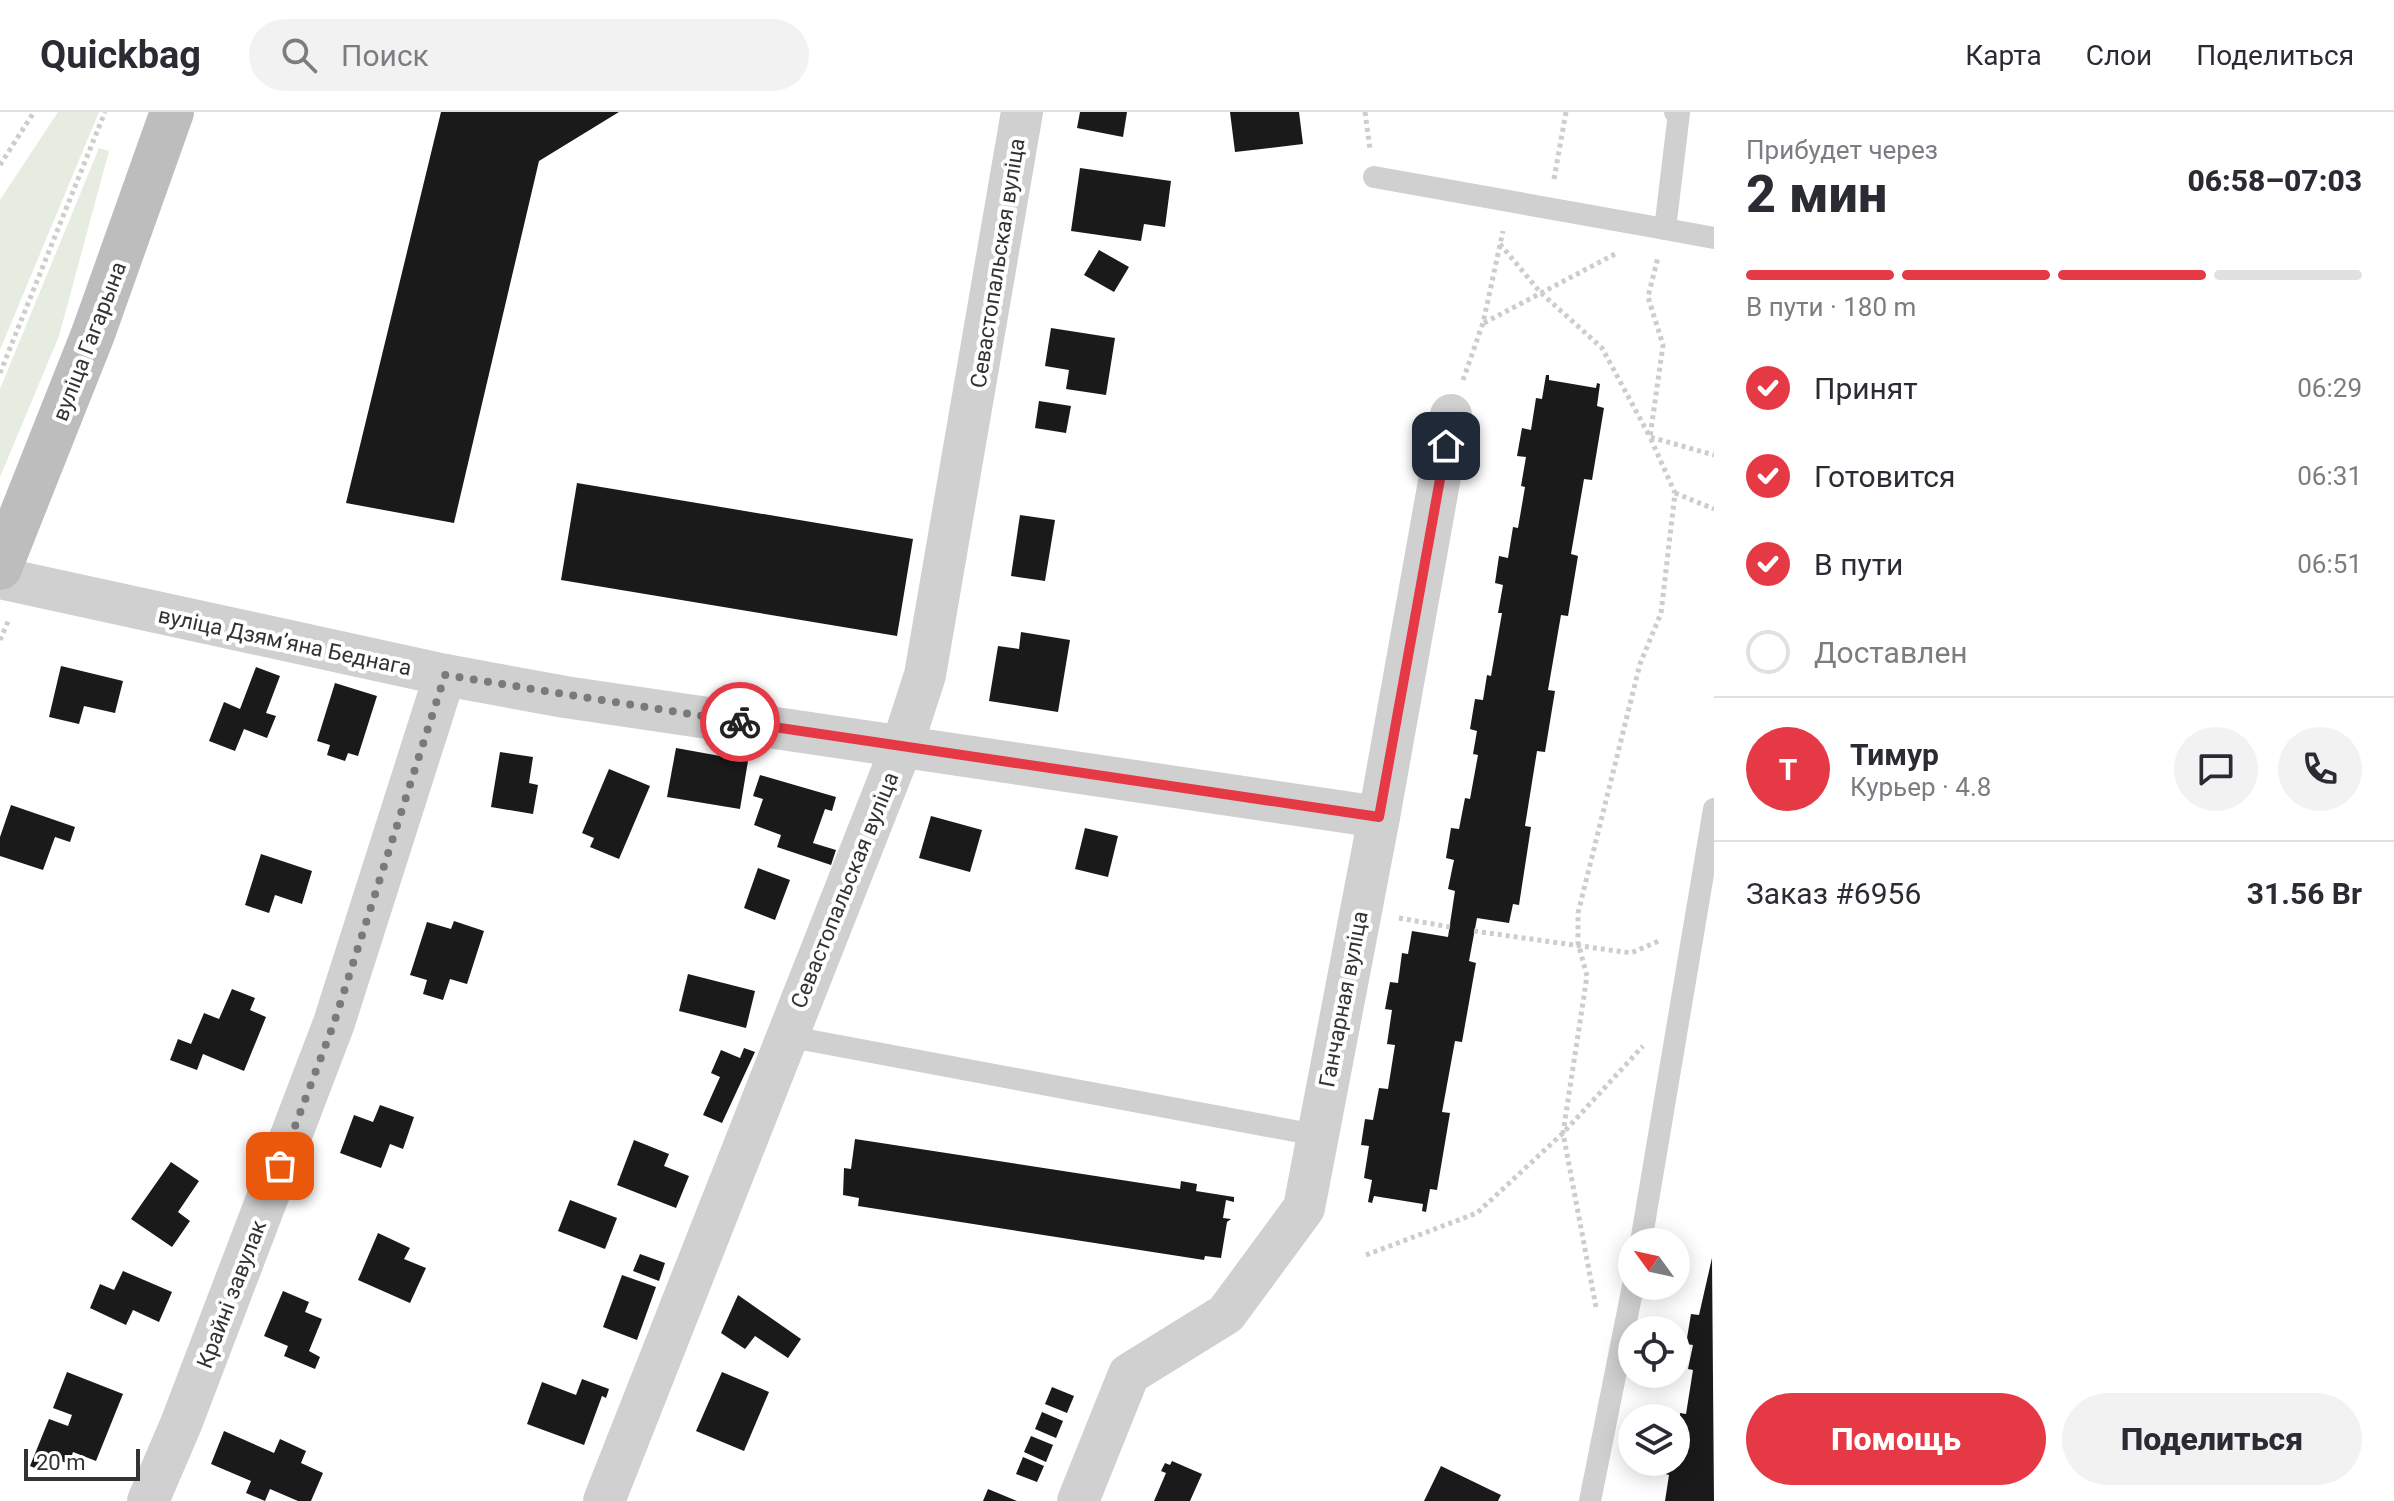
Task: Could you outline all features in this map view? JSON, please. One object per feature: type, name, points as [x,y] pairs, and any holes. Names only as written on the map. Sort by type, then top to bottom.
[{"type":"main road","name":"вуліца Гагарына","points":[[0,568],[93,334],[172,112]]},
{"type":"street","name":"Севастопальская вуліца","points":[[604,1501],[902,746],[925,675],[1022,112]]},
{"type":"street","name":"Ганчарная вуліца","points":[[1078,1501],[1129,1374],[1226,1314],[1304,1208],[1379,817],[1451,415]]},
{"type":"street","name":"вуліца Дзямʼяна Беднага","points":[[0,578],[445,675],[581,699],[1379,817]]},
{"type":"street","name":"Крайні завулак","points":[[148,1501],[187,1409],[334,1023],[445,675]]},
{"type":"lane","points":[[1665,229],[1679,113],[1675,112]]},
{"type":"lane","points":[[1374,177],[1714,238]]},
{"type":"lane","points":[[1643,1228],[1714,809]]},
{"type":"lane","points":[[786,1036],[1316,1135]]},
{"type":"lane","points":[[1590,1501],[1630,1300]]},
{"type":"path","points":[[0,165],[34,112]]},
{"type":"path","points":[[0,373],[105,112]]},
{"type":"path","points":[[1548,208],[1566,112]]},
{"type":"path","points":[[1451,415],[1483,323],[1509,202]]},
{"type":"path","points":[[1483,323],[1665,229]]},
{"type":"path","points":[[1650,437],[1663,345],[1648,297],[1665,229]]},
{"type":"path","points":[[1500,244],[1540,292],[1602,348],[1650,437],[1675,493],[1661,613],[1640,664],[1578,913],[1578,943],[1587,976],[1563,1133],[1597,1314]]},
{"type":"path","points":[[1650,437],[1714,455]]},
{"type":"path","points":[[1675,493],[1714,509]]},
{"type":"path","points":[[1361,910],[1450,927]]},
{"type":"path","points":[[1474,931],[1578,943],[1631,953],[1697,924]]},
{"type":"path","points":[[1366,1255],[1477,1213],[1563,1133],[1683,1002]]},
{"type":"shaded area","points":[[58,112],[99,112],[0,350],[0,200]]},
{"type":"shaded area","points":[[99,148],[109,151],[59,336],[0,477],[0,389]]},
{"type":"building","points":[[441,112],[619,112],[539,161],[454,523],[346,503]]},
{"type":"building","points":[[1080,112],[1127,112],[1123,137],[1077,128]]},
{"type":"building","points":[[1230,112],[1299,112],[1303,144],[1235,152]]},
{"type":"building","points":[[1080,168],[1171,181],[1165,227],[1144,224],[1141,241],[1071,231]]},
{"type":"building","points":[[1099,250],[1129,267],[1114,292],[1084,275]]},
{"type":"building","points":[[1051,328],[1115,338],[1106,395],[1066,389],[1069,370],[1045,366]]},
{"type":"building","points":[[1546,375],[1549,375],[1549,380],[1596,388],[1597,383],[1600,384],[1597,406],[1604,408],[1592,480],[1584,479],[1571,554],[1578,556],[1568,616],[1561,615],[1548,690],[1555,691],[1545,752],[1537,751],[1525,826],[1531,827],[1519,905],[1513,904],[1509,923],[1477,918],[1469,961],[1476,963],[1462,1042],[1455,1041],[1442,1112],[1450,1113],[1437,1190],[1430,1189],[1426,1212],[1422,1211],[1423,1204],[1374,1196],[1372,1203],[1368,1202],[1372,1180],[1364,1178],[1369,1146],[1361,1145],[1365,1119],[1373,1120],[1379,1088],[1388,1089],[1395,1045],[1387,1044],[1392,1010],[1385,1009],[1390,982],[1398,983],[1402,953],[1408,954],[1412,931],[1448,937],[1455,891],[1448,889],[1454,860],[1446,858],[1451,828],[1459,829],[1465,798],[1470,799],[1478,755],[1473,754],[1477,731],[1470,729],[1475,699],[1483,700],[1487,675],[1491,676],[1502,613],[1498,613],[1503,585],[1495,583],[1499,556],[1508,558],[1513,527],[1518,528],[1525,487],[1521,486],[1526,457],[1517,456],[1522,428],[1531,430],[1536,398],[1542,399]]},
{"type":"building","points":[[1039,401],[1071,406],[1066,433],[1035,428]]},
{"type":"building","points":[[577,483],[913,539],[897,636],[561,580]]},
{"type":"building","points":[[1020,515],[1055,520],[1045,581],[1011,576]]},
{"type":"building","points":[[1021,632],[1070,640],[1058,712],[989,701],[998,646],[1019,649]]},
{"type":"building","points":[[61,666],[123,681],[115,713],[84,706],[79,724],[49,717]]},
{"type":"building","points":[[256,667],[280,676],[266,713],[276,716],[267,738],[244,729],[235,751],[209,741],[224,702],[240,709]]},
{"type":"building","points":[[335,683],[377,696],[358,756],[348,753],[345,761],[327,755],[330,745],[317,741]]},
{"type":"building","points":[[676,748],[748,761],[740,809],[667,797]]},
{"type":"building","points":[[500,752],[533,757],[529,783],[538,785],[533,814],[491,807]]},
{"type":"building","points":[[609,769],[650,786],[619,859],[590,847],[594,838],[582,833]]},
{"type":"building","points":[[760,775],[836,797],[832,811],[825,809],[813,843],[836,850],[831,865],[777,847],[781,835],[754,825],[763,799],[753,796]]},
{"type":"building","points":[[11,805],[75,827],[70,842],[55,837],[43,870],[0,856],[0,837]]},
{"type":"building","points":[[931,816],[982,830],[970,872],[919,858]]},
{"type":"building","points":[[1085,828],[1118,836],[1108,877],[1075,869]]},
{"type":"building","points":[[261,854],[312,871],[302,904],[275,895],[269,913],[245,905]]},
{"type":"building","points":[[758,868],[790,880],[775,920],[744,908]]},
{"type":"building","points":[[454,921],[484,931],[467,984],[450,979],[443,1000],[423,994],[427,980],[410,975],[427,922],[451,929]]},
{"type":"building","points":[[688,974],[755,991],[746,1028],[679,1011]]},
{"type":"building","points":[[232,989],[255,998],[250,1010],[266,1017],[244,1071],[203,1054],[197,1070],[170,1060],[178,1039],[191,1044],[204,1013],[219,1019]]},
{"type":"building","points":[[744,1048],[755,1052],[722,1123],[703,1115],[720,1077],[711,1073],[721,1050],[740,1058]]},
{"type":"building","points":[[380,1105],[414,1117],[403,1149],[390,1144],[381,1168],[340,1153],[354,1115],[373,1122]]},
{"type":"building","points":[[855,1139],[1180,1189],[1181,1181],[1197,1184],[1196,1191],[1234,1197],[1234,1202],[1226,1200],[1223,1218],[1231,1219],[1227,1222],[1221,1258],[1205,1256],[1204,1260],[858,1206],[859,1198],[843,1195],[844,1168],[851,1169]]},
{"type":"building","points":[[634,1140],[669,1154],[664,1166],[689,1176],[676,1208],[617,1185]]},
{"type":"building","points":[[171,1162],[199,1181],[178,1212],[190,1221],[172,1247],[131,1219]]},
{"type":"building","points":[[570,1200],[617,1218],[605,1249],[558,1231]]},
{"type":"building","points":[[378,1233],[410,1248],[404,1259],[426,1268],[410,1303],[358,1280]]},
{"type":"building","points":[[640,1254],[665,1263],[659,1281],[633,1271]]},
{"type":"building","points":[[1712,1258],[1714,1501],[1665,1501],[1669,1476],[1690,1476],[1690,1404],[1688,1404],[1693,1345],[1690,1345],[1690,1320],[1691,1314],[1699,1315]]},
{"type":"building","points":[[123,1271],[172,1292],[159,1322],[133,1310],[126,1325],[90,1308],[100,1284],[114,1290]]},
{"type":"building","points":[[622,1275],[656,1287],[637,1340],[603,1327]]},
{"type":"building","points":[[283,1291],[309,1302],[305,1312],[322,1319],[309,1351],[320,1357],[315,1369],[284,1356],[288,1346],[264,1336]]},
{"type":"building","points":[[738,1295],[801,1339],[788,1358],[755,1336],[745,1349],[721,1333]]},
{"type":"building","points":[[67,1372],[123,1394],[96,1461],[73,1452],[69,1464],[53,1458],[47,1473],[30,1466],[49,1419],[68,1426],[72,1415],[53,1408]]},
{"type":"building","points":[[722,1372],[769,1392],[744,1451],[696,1431]]},
{"type":"building","points":[[582,1379],[609,1389],[606,1398],[602,1396],[584,1445],[527,1424],[542,1382],[576,1395]]},
{"type":"building","points":[[1052,1387],[1074,1396],[1067,1413],[1045,1404]]},
{"type":"building","points":[[1042,1412],[1063,1421],[1056,1438],[1035,1429]]},
{"type":"building","points":[[224,1431],[274,1453],[280,1439],[306,1451],[301,1463],[323,1473],[311,1501],[298,1501],[270,1489],[265,1501],[246,1493],[251,1481],[211,1464]]},
{"type":"building","points":[[1031,1436],[1053,1445],[1046,1462],[1024,1452]]},
{"type":"building","points":[[1023,1457],[1044,1466],[1037,1482],[1016,1474]]},
{"type":"building","points":[[1172,1461],[1202,1474],[1190,1501],[1154,1501],[1166,1473],[1161,1471],[1165,1463],[1170,1465]]},
{"type":"building","points":[[1441,1466],[1501,1495],[1498,1501],[1424,1501]]},
{"type":"building","points":[[988,1489],[1017,1501],[983,1501]]},
{"type":"way so far","points":[[280,1166],[334,1023],[445,675],[565,697],[740,722]]},
{"type":"route","points":[[740,722],[1379,817],[1446,446]]}]
